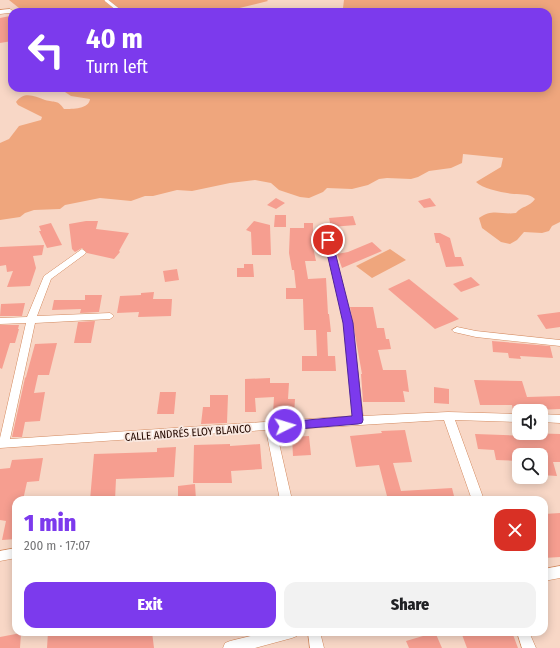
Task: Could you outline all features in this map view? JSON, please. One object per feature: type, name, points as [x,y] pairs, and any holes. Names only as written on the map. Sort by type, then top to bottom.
[{"type":"street","points":[[328,240],[348,323],[358,420]]},
{"type":"street","points":[[2,444],[31,319],[47,278],[82,252]]},
{"type":"street","points":[[0,321],[110,316]]},
{"type":"street","points":[[457,330],[476,334],[560,343]]},
{"type":"street","points":[[448,416],[477,496]]},
{"type":"street","name":"CALLE ANDRÉS ELOY BLANCO","points":[[2,444],[358,420],[448,416],[512,418]]},
{"type":"street","points":[[548,418],[560,418]]},
{"type":"street","points":[[270,427],[285,496]]},
{"type":"street","points":[[0,556],[12,554]]},
{"type":"street","points":[[548,574],[560,572]]},
{"type":"street","points":[[230,648],[276,636]]},
{"type":"street","points":[[315,636],[317,648]]},
{"type":"street","points":[[524,636],[529,648]]},
{"type":"lane","points":[[106,0],[116,8]]},
{"type":"shaded area","points":[[9,0],[268,1],[239,8],[19,8]]},
{"type":"shaded area","points":[[344,0],[560,0],[560,222],[552,226],[549,231],[542,233],[524,232],[517,240],[510,244],[501,242],[482,228],[479,218],[489,213],[516,213],[520,209],[531,204],[535,199],[528,195],[483,187],[476,182],[501,167],[503,158],[463,154],[462,163],[451,168],[429,171],[411,179],[379,179],[368,185],[352,189],[327,188],[323,192],[309,198],[300,197],[279,190],[271,183],[255,180],[230,183],[192,191],[177,190],[153,196],[145,196],[131,201],[100,198],[65,205],[60,209],[34,210],[25,213],[20,217],[0,220],[0,143],[9,139],[19,126],[41,120],[42,117],[18,105],[16,102],[22,96],[26,95],[56,102],[64,109],[68,109],[84,107],[90,99],[71,96],[65,92],[552,92],[552,8],[343,8]]},
{"type":"shaded area","points":[[390,249],[406,260],[372,278],[356,266]]},
{"type":"building","points":[[8,16],[8,42],[0,43],[0,18]]},
{"type":"building","points":[[276,198],[285,203],[276,209],[267,205]]},
{"type":"building","points":[[430,198],[436,206],[424,208],[418,201]]},
{"type":"building","points":[[275,215],[286,215],[286,227],[274,227]]},
{"type":"building","points":[[353,216],[356,225],[331,227],[329,218]]},
{"type":"building","points":[[86,221],[98,221],[96,229],[129,233],[119,251],[120,252],[114,259],[87,253],[82,248],[75,252],[72,249],[69,224]]},
{"type":"building","points":[[254,221],[270,225],[271,255],[252,255],[251,232],[246,230]]},
{"type":"building","points":[[51,223],[62,245],[47,248],[39,231],[41,231],[39,226]]},
{"type":"building","points":[[304,223],[313,223],[313,237],[322,237],[324,246],[313,247],[316,261],[305,261],[308,279],[326,278],[328,314],[331,332],[327,332],[328,356],[335,356],[336,371],[302,371],[302,356],[317,356],[316,330],[304,330],[303,299],[286,299],[286,288],[296,288],[294,270],[292,270],[289,253],[290,228],[304,228]]},
{"type":"building","points":[[434,233],[440,233],[450,238],[455,257],[461,257],[464,266],[446,267],[439,243],[436,243]]},
{"type":"building","points":[[372,242],[382,251],[342,268],[337,254],[348,252]]},
{"type":"building","points":[[44,245],[42,255],[33,256],[36,268],[30,286],[7,287],[13,271],[7,272],[6,265],[0,266],[0,247]]},
{"type":"building","points":[[244,264],[253,264],[254,277],[237,277],[237,268],[244,268]]},
{"type":"building","points":[[177,269],[179,280],[165,282],[163,271]]},
{"type":"building","points":[[471,277],[480,285],[461,292],[453,284]]},
{"type":"building","points":[[409,279],[459,319],[435,329],[388,289]]},
{"type":"building","points":[[154,292],[153,299],[172,299],[171,316],[138,317],[139,312],[117,313],[120,296],[141,295],[141,293]]},
{"type":"building","points":[[85,295],[102,295],[99,312],[80,313],[81,309],[52,310],[54,300],[85,300]]},
{"type":"building","points":[[25,303],[22,316],[0,316],[1,304]]},
{"type":"building","points":[[350,307],[373,307],[377,328],[384,328],[386,339],[389,339],[391,349],[378,350],[383,370],[406,370],[409,392],[403,391],[405,402],[363,402],[362,374]]},
{"type":"building","points":[[560,312],[560,327],[546,329],[537,315]]},
{"type":"building","points":[[95,321],[91,343],[74,343],[78,322]]},
{"type":"building","points":[[0,325],[19,325],[15,343],[10,343],[2,369],[0,368]]},
{"type":"building","points":[[492,341],[550,346],[553,358],[520,356],[521,359],[509,358],[508,353],[493,352]]},
{"type":"building","points":[[57,343],[49,375],[38,375],[34,393],[45,392],[40,421],[25,422],[22,437],[12,437],[25,378],[35,344]]},
{"type":"building","points":[[270,378],[270,383],[289,383],[288,399],[295,399],[294,415],[273,414],[274,397],[255,398],[256,412],[245,412],[245,379]]},
{"type":"building","points":[[474,380],[522,381],[527,397],[560,396],[560,409],[548,410],[548,404],[480,405]]},
{"type":"building","points":[[434,387],[449,389],[449,404],[434,403]]},
{"type":"building","points":[[160,392],[176,392],[174,414],[157,414]]},
{"type":"building","points":[[210,395],[228,395],[227,423],[201,424],[203,407],[210,407]]},
{"type":"building","points":[[405,430],[412,462],[393,463],[401,491],[452,488],[454,496],[387,496],[379,465],[356,467],[350,436],[382,433],[381,431]]},
{"type":"building","points":[[475,434],[512,435],[512,440],[548,440],[548,434],[560,434],[560,462],[553,462],[557,476],[548,475],[548,448],[512,448],[512,461],[496,460],[494,450],[478,449]]},
{"type":"building","points":[[309,436],[311,455],[293,456],[292,437]]},
{"type":"building","points":[[230,444],[230,446],[260,444],[262,469],[231,471],[232,483],[193,483],[194,445]]},
{"type":"building","points":[[176,447],[174,477],[116,479],[115,496],[90,496],[94,454],[157,452],[157,448]]},
{"type":"building","points":[[43,458],[39,481],[27,482],[24,496],[12,496],[12,539],[2,540],[6,521],[0,520],[0,469],[10,468],[12,460]]},
{"type":"building","points":[[195,484],[196,496],[178,496],[178,486]]},
{"type":"building","points":[[560,513],[560,557],[548,558],[548,514]]},
{"type":"building","points":[[12,635],[12,636],[21,636],[20,648],[0,648],[0,637]]},
{"type":"building","points":[[48,636],[152,636],[154,648],[47,648]]},
{"type":"building","points":[[423,636],[437,636],[442,648],[409,648],[406,641]]},
{"type":"building","points":[[462,636],[514,636],[518,648],[467,648]]},
{"type":"route","points":[[285,426],[358,420],[348,323],[328,240]]}]
